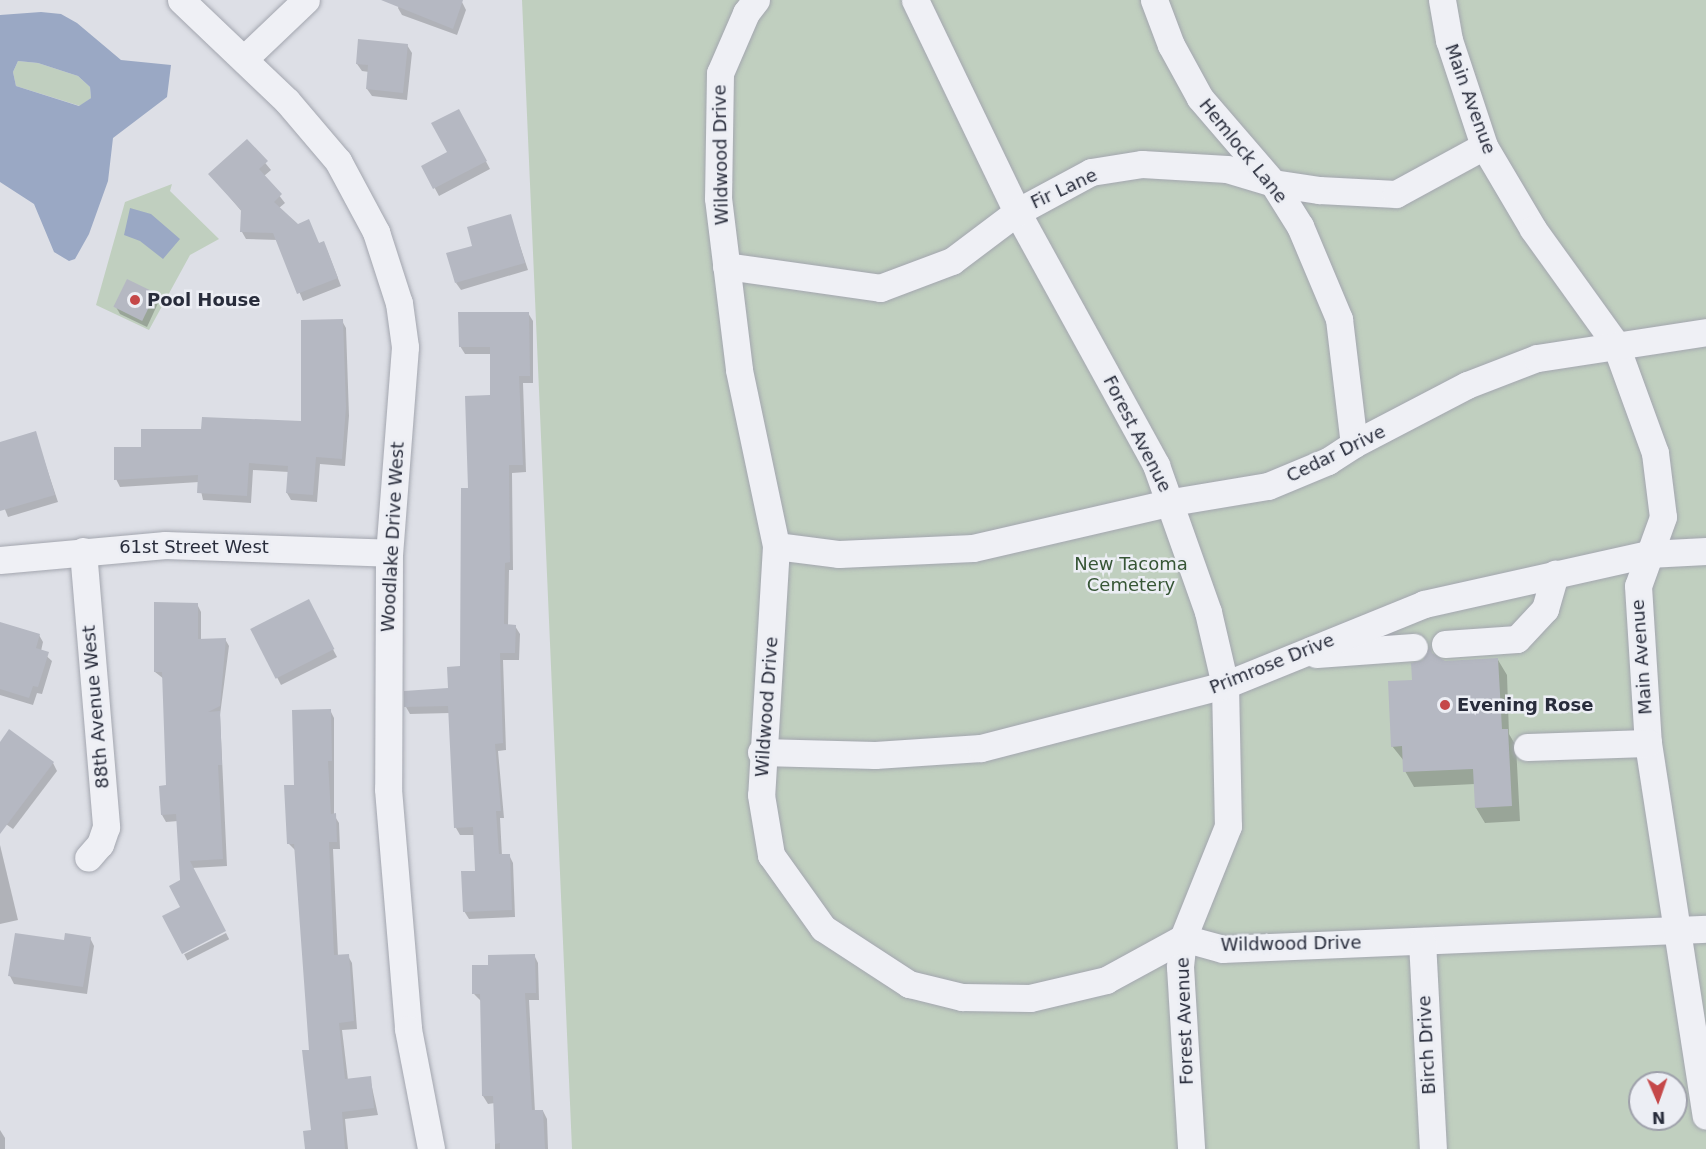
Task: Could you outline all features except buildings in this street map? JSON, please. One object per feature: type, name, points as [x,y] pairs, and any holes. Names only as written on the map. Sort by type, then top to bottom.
[{"type":"street","name":"Woodlake Drive West","points":[[181,0],[244,58],[338,161],[361,198],[392,273],[405,347],[389,553],[386,701],[392,877],[408,1029],[431,1149]]},
{"type":"street","points":[[244,58],[306,0]]},
{"type":"street","name":"Wildwood Drive","points":[[756,0],[746,13],[720,73],[717,198],[739,370],[776,546],[773,648],[761,752],[761,795],[771,855],[823,928],[909,984],[962,997],[1030,998],[1106,980],[1183,938],[1223,949],[1706,929]]},
{"type":"street","name":"Forest Avenue","points":[[915,0],[1017,212],[1156,465],[1172,502],[1208,612],[1225,685],[1228,826],[1183,938],[1180,967],[1191,1149]]},
{"type":"street","name":"Hemlock Lane","points":[[1154,0],[1171,45],[1200,98],[1273,183],[1300,226],[1339,319],[1354,444]]},
{"type":"street","name":"Main Avenue","points":[[1442,0],[1449,40],[1484,146],[1533,229],[1615,343],[1655,453],[1664,517],[1648,554],[1638,586],[1648,743],[1679,930],[1706,1116]]},
{"type":"street","name":"Fir Lane","points":[[726,267],[880,288],[952,261],[1017,212],[1091,172],[1142,164],[1227,170],[1273,183],[1319,190],[1396,194],[1484,146]]},
{"type":"street","name":"Cedar Drive","points":[[776,546],[839,554],[973,548],[1172,502],[1268,486],[1328,461],[1354,444],[1497,373],[1537,358],[1615,343],[1706,332]]},
{"type":"street","name":"61st Street West","points":[[0,560],[165,544],[389,553]]},
{"type":"street","name":"88th Avenue West","points":[[83,551],[106,827],[100,844],[88,858]]},
{"type":"street","name":"Primrose Drive","points":[[761,752],[875,756],[981,748],[1225,685],[1290,656],[1424,604],[1648,554],[1706,551]]},
{"type":"street","points":[[1445,645],[1516,639],[1545,609],[1555,573]]},
{"type":"street","points":[[1290,656],[1414,647]]},
{"type":"street","points":[[1527,747],[1648,743]]},
{"type":"street","name":"Birch Drive","points":[[1422,940],[1433,1149]]},
{"type":"green space","name":"New Tacoma Cemetery","points":[[522,0],[1706,0],[1706,1149],[572,1149]]},
{"type":"green space","points":[[18,61],[38,63],[78,76],[90,87],[91,98],[80,106],[16,86],[13,72]]},
{"type":"green space","points":[[172,184],[170,191],[219,239],[190,255],[149,330],[96,305],[125,202]]},
{"type":"water","points":[[41,12],[61,14],[77,23],[121,60],[171,65],[167,97],[113,138],[108,181],[89,234],[75,259],[69,261],[54,252],[34,204],[0,182],[0,15]],"holes":[[[18,61],[38,63],[78,76],[90,87],[91,98],[79,106],[16,86],[13,72]]]},
{"type":"water","points":[[130,208],[151,214],[180,239],[163,259],[140,241],[124,235]]},
{"type":"place","name":"Pool House","points":[[135,300]]},
{"type":"place","name":"Evening Rose","points":[[1445,705]]}]
